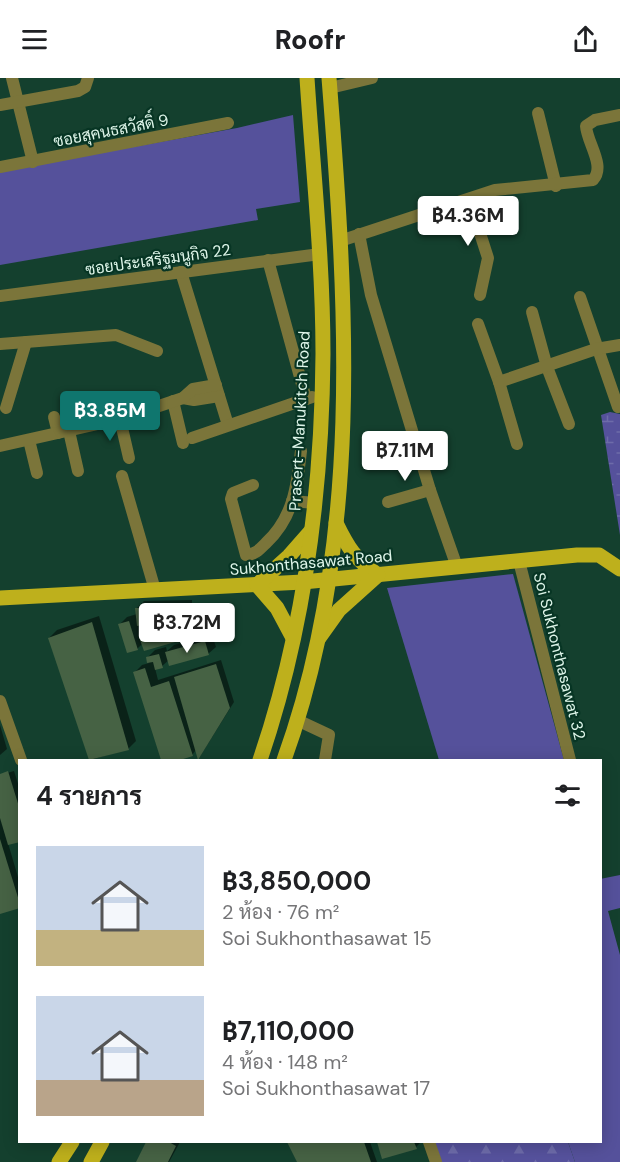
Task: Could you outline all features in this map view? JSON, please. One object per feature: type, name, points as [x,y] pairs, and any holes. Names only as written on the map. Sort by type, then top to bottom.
[{"type":"main road","name":"Prasert-Manukitch Road","points":[[260,759],[282,686],[293,638],[318,474],[321,393],[320,254],[307,78]]},
{"type":"main road","points":[[284,759],[306,691],[316,642],[342,475],[345,376],[340,241],[329,83]]},
{"type":"main road","points":[[318,474],[342,475]]},
{"type":"main road","points":[[316,642],[339,610],[378,575],[358,561],[347,546],[336,521]]},
{"type":"main road","points":[[293,638],[277,608],[257,585],[289,556],[311,531]]},
{"type":"main road","name":"Sukhonthasawat Road","points":[[0,598],[303,582],[599,555],[620,569]]},
{"type":"main road","points":[[282,686],[306,691]]},
{"type":"main road","points":[[59,1162],[71,1143]]},
{"type":"main road","points":[[91,1162],[101,1143]]},
{"type":"street","points":[[12,78],[33,162]]},
{"type":"street","points":[[0,105],[78,91],[85,87],[88,78]]},
{"type":"street","points":[[329,83],[372,78]]},
{"type":"street","points":[[538,113],[556,186]]},
{"type":"street","points":[[340,241],[495,190],[556,186],[593,180],[597,176],[599,167],[586,126],[595,120],[620,115]]},
{"type":"street","name":"ซอยสุคนธสวัสดิ์ 9","points":[[0,167],[228,123]]},
{"type":"street","points":[[469,199],[488,258],[480,295]]},
{"type":"street","points":[[359,234],[371,295],[430,490],[457,567]]},
{"type":"street","name":"ซอยประเสริฐมนูกิจ 22","points":[[0,296],[320,254]]},
{"type":"street","points":[[268,260],[306,399]]},
{"type":"street","points":[[181,272],[228,425]]},
{"type":"street","points":[[580,297],[596,349],[618,406]]},
{"type":"street","points":[[532,312],[547,367],[569,424]]},
{"type":"street","points":[[478,324],[499,382],[517,444]]},
{"type":"street","points":[[0,344],[116,335],[158,351]]},
{"type":"street","points":[[6,408],[26,342]]},
{"type":"street","points":[[499,382],[596,349],[620,345]]},
{"type":"street","points":[[1,444],[117,420],[178,400],[194,400],[218,391]]},
{"type":"street","points":[[178,400],[188,440],[321,393]]},
{"type":"street","points":[[111,402],[129,458]]},
{"type":"street","points":[[54,417],[64,432],[78,471]]},
{"type":"street","points":[[29,440],[37,473]]},
{"type":"street","points":[[253,485],[232,493],[231,499],[246,555],[255,553],[281,530],[292,501],[301,452]]},
{"type":"street","points":[[122,476],[155,590]]},
{"type":"street","points":[[388,502],[430,490]]},
{"type":"street","points":[[292,501],[315,503]]},
{"type":"street","name":"Soi Sukhonthasawat 32","points":[[519,561],[570,759]]},
{"type":"street","points":[[0,701],[21,759]]},
{"type":"street","points":[[297,720],[328,735],[325,759]]},
{"type":"street","points":[[429,1143],[436,1162]]},
{"type":"green space","points":[[293,115],[300,202],[256,209],[258,220],[0,265],[0,171],[237,128]]},
{"type":"green space","points":[[610,412],[620,414],[620,535],[601,415]]},
{"type":"green space","points":[[513,574],[564,759],[439,759],[387,588]]},
{"type":"green space","points":[[620,875],[620,908],[608,911],[620,955],[620,1162],[575,1162],[568,1143],[602,1143],[602,879]]},
{"type":"green space","points":[[425,1143],[568,1143],[575,1162],[432,1162]]},
{"type":"building","points":[[185,607],[185,614],[157,615],[158,622],[137,626],[135,608]]},
{"type":"building","points":[[129,621],[138,650],[127,653],[118,624]]},
{"type":"building","points":[[199,621],[203,634],[144,651],[139,637]]},
{"type":"building","points":[[92,622],[129,750],[89,759],[48,638]]},
{"type":"building","points":[[205,641],[209,655],[169,666],[165,652]]},
{"type":"building","points":[[159,654],[163,668],[155,670],[153,662],[147,663],[146,657]]},
{"type":"building","points":[[216,664],[230,708],[199,759],[198,759],[174,677]]},
{"type":"building","points":[[145,668],[151,687],[169,681],[193,756],[183,759],[161,759],[133,672]]},
{"type":"building","points":[[8,771],[18,804],[18,842],[8,845],[0,818],[0,774]]},
{"type":"building","points":[[0,839],[18,898],[18,909],[0,914]]},
{"type":"building","points":[[146,1143],[171,1143],[176,1146],[168,1162],[136,1162]]},
{"type":"building","points":[[288,1143],[364,1143],[371,1162],[297,1162]]},
{"type":"building","points":[[377,1143],[414,1143],[417,1149],[382,1159]]}]
